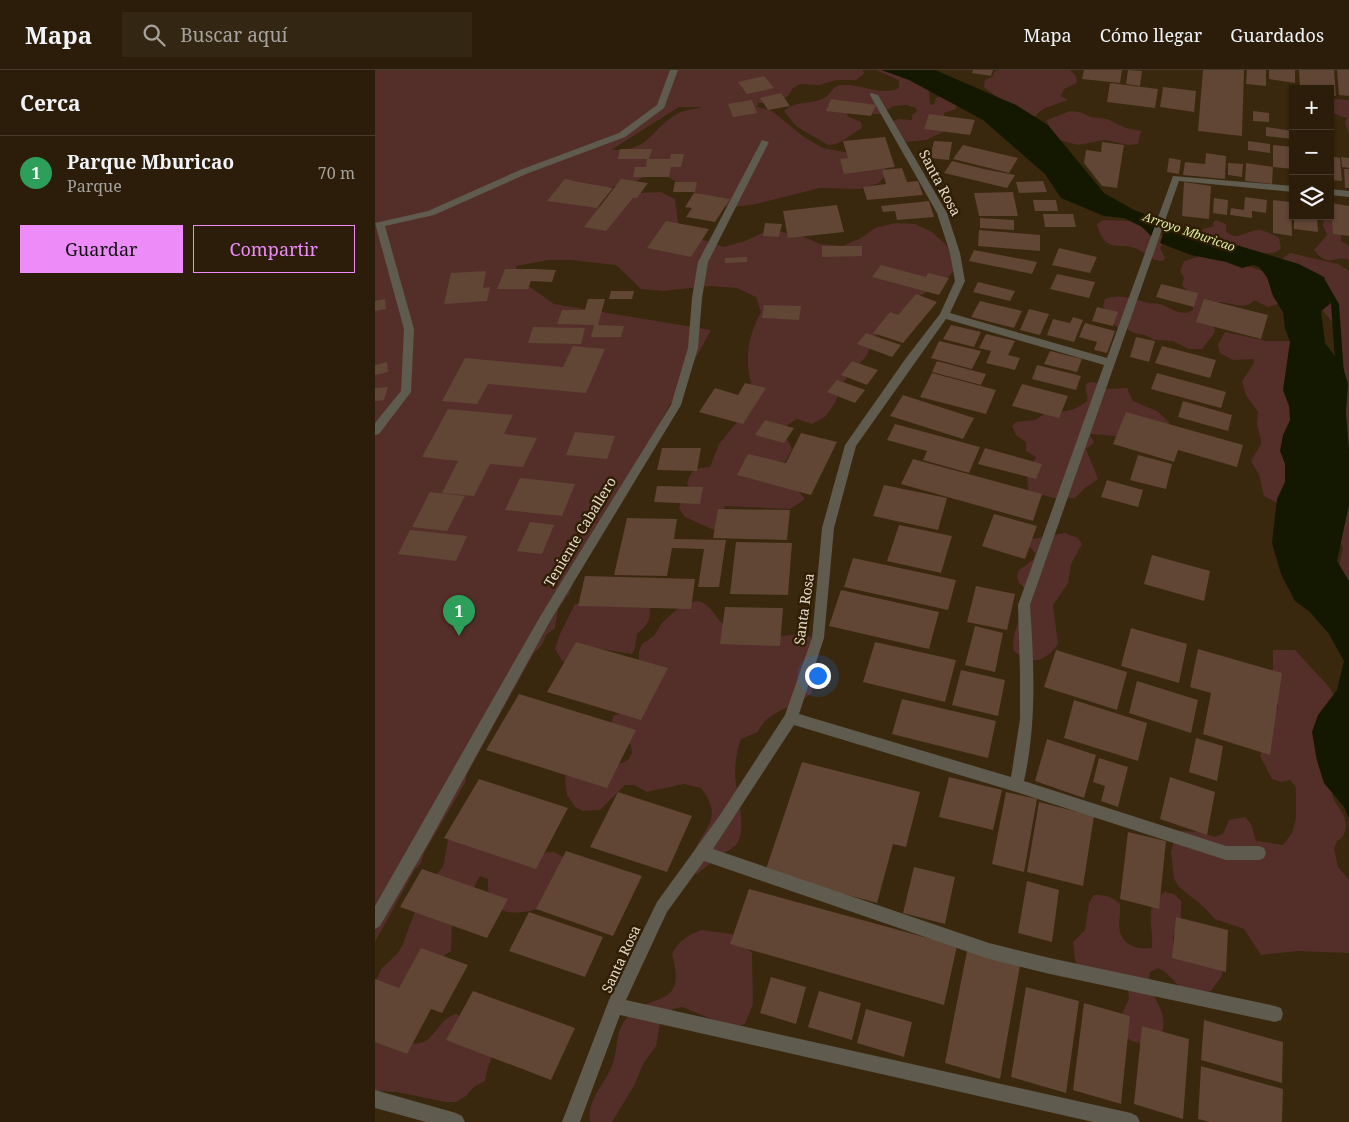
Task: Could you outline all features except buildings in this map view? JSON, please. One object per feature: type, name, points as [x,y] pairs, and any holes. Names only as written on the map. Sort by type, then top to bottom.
[{"type":"street","points":[[375,431],[405,392],[409,329],[377,225],[431,213],[523,172],[622,134],[661,106],[674,70]]},
{"type":"street","name":"Santa Rosa","points":[[571,1122],[615,1006],[662,907],[702,853],[791,718],[818,638],[828,528],[851,445],[943,316],[960,281],[955,253],[942,213],[874,95]]},
{"type":"street","name":"Teniente Caballero","points":[[375,921],[423,840],[545,619],[675,405],[693,348],[697,298],[703,262],[765,142]]},
{"type":"street","points":[[1016,786],[1023,760],[1028,668],[1025,605],[1176,178],[1289,189]]},
{"type":"street","points":[[1334,192],[1349,194]]},
{"type":"street","points":[[943,316],[1110,363]]},
{"type":"street","points":[[791,718],[1016,786],[1226,853],[1259,853]]},
{"type":"street","points":[[702,853],[989,950],[1050,966],[1275,1014]]},
{"type":"street","points":[[615,1006],[1131,1122]]},
{"type":"street","points":[[375,1099],[456,1122]]},
{"type":"shaded area","points":[[375,70],[863,70],[864,74],[856,80],[837,80],[819,85],[800,84],[792,89],[790,94],[783,99],[774,102],[758,103],[758,106],[755,106],[772,111],[804,137],[823,148],[861,155],[879,162],[888,172],[879,183],[860,189],[820,188],[756,204],[734,207],[712,204],[668,177],[648,175],[630,184],[607,188],[582,205],[604,207],[640,193],[661,192],[675,199],[678,223],[686,234],[724,247],[745,241],[762,233],[782,232],[802,236],[820,244],[843,246],[861,238],[875,228],[895,223],[915,224],[932,232],[955,256],[955,269],[944,282],[911,301],[898,315],[883,325],[866,357],[852,370],[841,386],[835,403],[826,416],[812,424],[797,419],[786,426],[785,435],[792,449],[785,462],[774,461],[744,477],[765,482],[793,485],[805,499],[790,509],[725,506],[722,521],[714,530],[685,517],[679,508],[681,500],[693,491],[687,484],[690,476],[697,469],[710,467],[719,444],[746,411],[754,394],[749,372],[748,352],[752,332],[761,312],[756,297],[737,288],[710,286],[663,291],[641,289],[616,265],[571,260],[549,260],[516,266],[519,279],[554,304],[711,330],[575,578],[569,594],[558,609],[555,628],[546,635],[542,645],[534,653],[467,774],[465,783],[424,853],[421,863],[414,871],[375,942]],"holes":[[[679,107],[702,107],[675,115],[641,144],[624,150],[611,150]]]},
{"type":"shaded area","points":[[876,70],[899,70],[929,90],[930,104],[934,105],[936,98],[945,96],[957,104],[956,109],[944,113],[945,131],[926,140],[906,142],[891,122],[898,119],[912,120],[912,115],[917,111],[916,108],[907,105],[893,106],[881,114],[848,111],[847,116],[861,122],[862,128],[842,141],[828,145],[796,126],[784,111],[793,105],[824,98],[841,85],[885,91],[899,88],[899,81]]},
{"type":"shaded area","points":[[998,70],[1070,70],[1076,76],[1077,83],[1064,89],[1061,96],[1068,100],[1045,108],[1030,123],[984,87],[985,80],[992,77],[994,72]]},
{"type":"shaded area","points":[[1334,99],[1349,100],[1349,134],[1345,123],[1347,118],[1334,113]]},
{"type":"shaded area","points":[[1070,111],[1107,119],[1126,128],[1141,131],[1138,144],[1128,145],[1105,140],[1078,145],[1055,139],[1047,120]]},
{"type":"shaded area","points":[[1334,218],[1341,234],[1341,241],[1349,246],[1349,260],[1324,259],[1314,250],[1327,235],[1323,225],[1324,220],[1334,220]]},
{"type":"shaded area","points":[[1103,220],[1133,221],[1165,237],[1160,248],[1165,258],[1163,261],[1154,260],[1133,247],[1109,244],[1100,234],[1097,224]]},
{"type":"shaded area","points":[[1216,220],[1226,224],[1226,231],[1234,236],[1256,230],[1268,232],[1279,238],[1281,248],[1275,252],[1255,252],[1243,250],[1202,236],[1200,230],[1214,226],[1213,223]]},
{"type":"shaded area","points":[[1205,253],[1263,271],[1281,303],[1268,307],[1254,300],[1242,306],[1217,302],[1212,308],[1215,332],[1202,349],[1189,349],[1173,341],[1155,340],[1114,325],[1103,306],[1105,299],[1111,297],[1127,297],[1148,303],[1160,304],[1184,313],[1193,310],[1192,295],[1182,285],[1184,278],[1180,271],[1184,261]]},
{"type":"shaded area","points":[[1290,253],[1338,264],[1349,271],[1349,635],[1338,571],[1343,548],[1338,537],[1334,355],[1341,349],[1334,324],[1283,262],[1283,258]]},
{"type":"shaded area","points":[[1225,332],[1267,341],[1293,341],[1316,409],[1277,503],[1264,496],[1259,475],[1251,461],[1261,444],[1257,425],[1258,412],[1246,395],[1242,381],[1254,363],[1253,359],[1233,360],[1220,353],[1218,345]]},
{"type":"shaded area","points":[[1091,382],[1104,384],[1105,389],[1127,388],[1133,401],[1157,411],[1170,423],[1141,436],[1122,437],[1090,434],[1094,443],[1086,449],[1098,479],[1075,498],[1054,498],[1028,491],[1027,472],[1036,457],[1026,451],[1026,442],[1016,435],[1012,426],[1016,422],[1035,420],[1049,411],[1060,412],[1078,407],[1087,401],[1086,384]]},
{"type":"shaded area","points":[[1065,533],[1078,538],[1082,544],[1071,564],[1068,583],[1053,605],[1058,644],[1043,658],[1038,660],[1027,659],[1014,651],[1013,645],[1016,630],[1030,593],[1019,583],[1017,576],[1019,570],[1034,559],[1035,553],[1031,548],[1023,545],[1032,539]]},
{"type":"shaded area","points":[[698,601],[709,607],[719,620],[729,628],[763,635],[801,634],[813,638],[804,662],[813,680],[812,693],[768,719],[758,732],[741,739],[735,773],[741,815],[739,839],[736,845],[696,874],[694,860],[696,849],[710,822],[712,813],[709,802],[701,788],[684,784],[647,792],[634,785],[625,785],[600,810],[583,811],[575,807],[567,795],[565,778],[571,763],[613,761],[620,764],[628,760],[632,753],[631,746],[612,723],[613,716],[621,713],[639,664],[639,651],[642,644],[654,636],[662,623],[677,609],[690,602]]},
{"type":"shaded area","points":[[638,602],[649,605],[650,615],[646,625],[637,634],[632,654],[596,648],[571,665],[562,661],[555,649],[560,634],[575,604],[610,607]]},
{"type":"shaded area","points":[[1273,650],[1295,650],[1329,687],[1338,701],[1336,788],[1332,795],[1344,816],[1346,826],[1342,838],[1337,841],[1334,849],[1338,867],[1349,880],[1349,953],[1298,951],[1261,955],[1244,929],[1215,919],[1204,907],[1179,887],[1174,879],[1171,852],[1175,836],[1180,831],[1198,832],[1215,837],[1223,834],[1229,820],[1245,817],[1251,824],[1256,841],[1283,845],[1292,833],[1296,818],[1296,787],[1290,780],[1281,782],[1272,779],[1260,756],[1278,707],[1273,689]]},
{"type":"shaded area","points":[[454,832],[537,853],[554,852],[567,859],[548,906],[523,912],[499,909],[489,895],[488,879],[480,876],[473,894],[452,924],[451,951],[442,957],[405,1042],[415,1044],[428,1039],[448,1018],[456,1014],[464,1018],[493,1051],[485,1081],[475,1086],[466,1096],[456,1102],[446,1102],[397,1092],[375,1091],[375,982],[382,968],[398,953],[403,944],[423,890],[443,867],[448,840]]},
{"type":"shaded area","points":[[1165,892],[1174,894],[1181,901],[1181,920],[1173,936],[1173,945],[1224,968],[1221,977],[1211,991],[1189,991],[1179,986],[1158,968],[1150,972],[1151,990],[1161,1011],[1163,1028],[1160,1040],[1145,1043],[1137,1042],[1124,1036],[1121,1016],[1129,999],[1128,989],[1080,972],[1075,960],[1073,942],[1085,930],[1089,903],[1094,895],[1101,895],[1111,898],[1120,904],[1119,929],[1125,941],[1137,948],[1152,948],[1151,909],[1158,897]]},
{"type":"shaded area","points":[[702,930],[732,934],[752,953],[753,1004],[745,1024],[735,1027],[682,1007],[673,1009],[664,1015],[660,1024],[656,1046],[643,1064],[635,1084],[612,1122],[590,1122],[591,1105],[608,1075],[623,1023],[636,1010],[671,992],[675,984],[676,972],[672,954],[677,945],[684,939]]},
{"type":"water","points":[[881,70],[935,70],[1016,105],[1048,125],[1104,193],[1134,210],[1158,219],[1153,238],[1142,227],[1124,218],[1104,216],[1061,198],[1045,174],[983,120],[909,80]]},
{"type":"water","points":[[1167,224],[1299,264],[1324,277],[1330,304],[1321,311],[1325,343],[1343,367],[1348,384],[1346,413],[1349,450],[1349,505],[1337,561],[1349,581],[1349,818],[1344,807],[1324,783],[1317,761],[1312,732],[1318,715],[1337,690],[1344,661],[1329,634],[1309,611],[1295,601],[1281,574],[1272,543],[1277,499],[1285,482],[1285,464],[1280,451],[1283,435],[1290,420],[1289,406],[1283,390],[1290,342],[1285,328],[1283,312],[1273,296],[1267,277],[1259,267],[1253,265],[1242,268],[1226,262],[1191,255],[1160,243]]},
{"type":"waterway","name":"Arroyo Mburicao","points":[[1321,280],[1335,304],[1340,374]]},
{"type":"place","name":"Parque Mburicao","points":[[459,636]]}]
